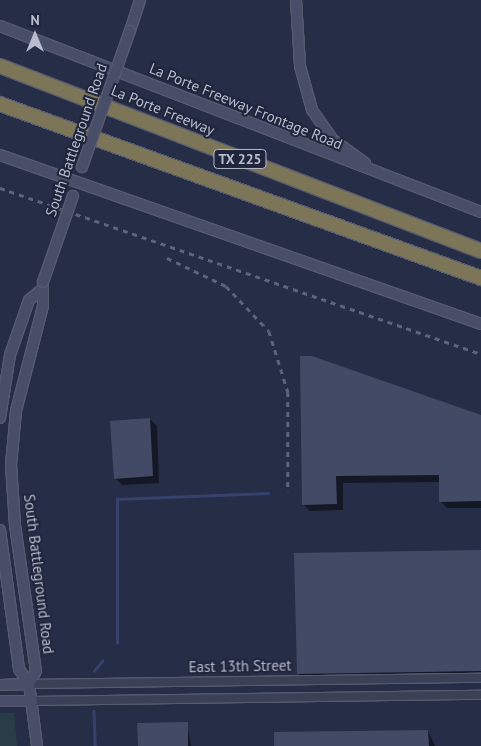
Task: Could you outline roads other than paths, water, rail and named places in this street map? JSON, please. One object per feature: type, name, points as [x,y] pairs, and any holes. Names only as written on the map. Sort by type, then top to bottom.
[{"type":"highway","name":"La Porte Freeway","points":[[0,66],[481,251]]},
{"type":"highway","name":"TX 225","points":[[0,104],[481,278]]},
{"type":"main road","name":"South Battleground Road","points":[[29,684],[36,671],[15,525],[12,464],[16,410],[43,306],[42,286],[140,0]]},
{"type":"main road","points":[[296,0],[302,76],[317,121],[353,156],[417,189]]},
{"type":"main road","name":"La Porte Freeway Frontage Road","points":[[0,26],[417,189],[481,212]]},
{"type":"main road","points":[[0,155],[481,324]]},
{"type":"main road","name":"South Battleground Road","points":[[0,418],[10,355],[29,300],[42,286]]},
{"type":"main road","name":"South Battleground Road","points":[[0,530],[19,669],[29,684],[37,746]]},
{"type":"main road","name":"East 13th Street","points":[[0,685],[29,684]]},
{"type":"main road","points":[[0,701],[32,701]]},
{"type":"street","points":[[465,678],[465,695]]},
{"type":"street","name":"East 13th Street","points":[[29,684],[481,678]]},
{"type":"street","points":[[230,682],[230,698]]},
{"type":"street","points":[[32,701],[481,695]]},
{"type":"waterway","points":[[117,643],[117,499],[268,493]]},
{"type":"waterway","points":[[94,671],[102,661]]},
{"type":"waterway","points":[[94,711],[95,746]]},
{"type":"railway","points":[[0,188],[481,354]]},
{"type":"railway","points":[[167,258],[226,286],[269,331],[288,392],[288,492]]}]
